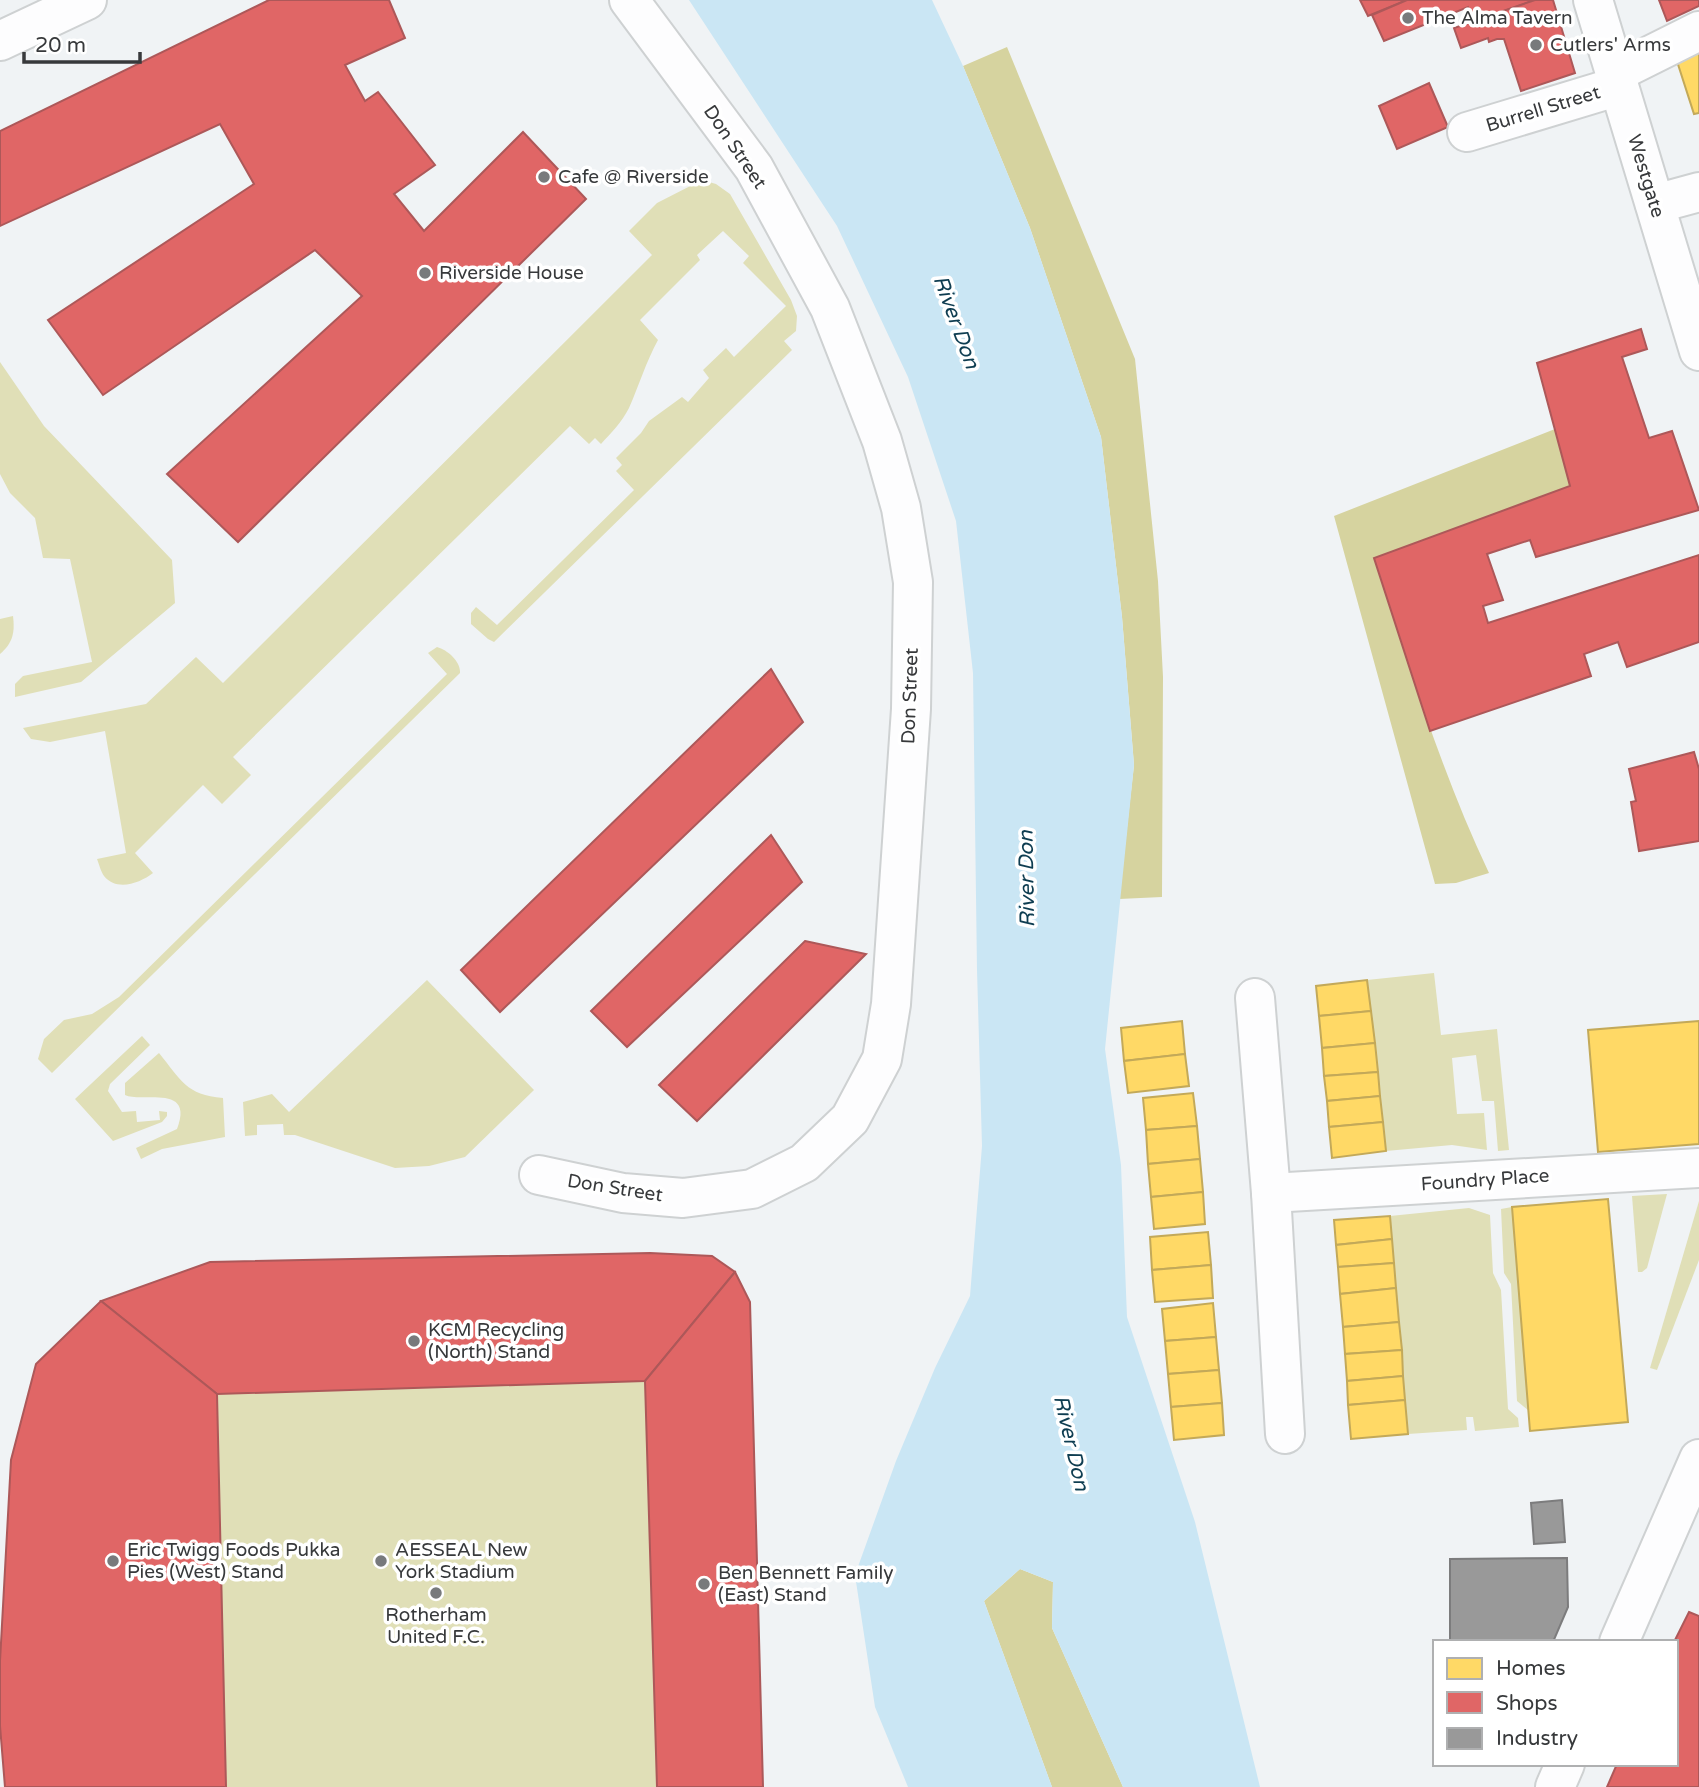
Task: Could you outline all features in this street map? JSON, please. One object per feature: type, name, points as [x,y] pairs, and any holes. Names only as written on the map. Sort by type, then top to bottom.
[{"type":"street","points":[[0,41],[87,0]]},
{"type":"street","name":"Don Street","points":[[539,1175],[624,1193],[683,1198],[752,1189],[804,1163],[850,1119],[882,1059],[891,1004],[911,709],[913,582],[901,508],[882,441],[830,308],[754,168],[629,0]]},
{"type":"street","name":"Westgate","points":[[1593,0],[1699,351]]},
{"type":"street","name":"Burrell Street","points":[[1468,132],[1617,79],[1699,31]]},
{"type":"street","points":[[1655,204],[1699,192]]},
{"type":"street","points":[[1255,998],[1271,1193],[1285,1434]]},
{"type":"street","name":"Foundry Place","points":[[1271,1193],[1699,1168]]},
{"type":"street","points":[[1620,1640],[1699,1459]]},
{"type":"street","points":[[1555,1787],[1564,1766]]},
{"type":"green space","points":[[702,180],[716,184],[730,194],[791,300],[797,316],[796,331],[784,341],[792,350],[494,642],[471,624],[471,613],[476,607],[497,625],[634,490],[616,471],[622,465],[616,458],[649,421],[682,397],[688,402],[709,378],[703,370],[726,348],[734,357],[786,306],[743,263],[749,256],[723,231],[697,255],[700,260],[640,320],[658,340],[626,413],[601,444],[595,438],[589,444],[570,426],[233,757],[251,775],[222,804],[203,785],[135,853],[153,873],[128,884],[109,881],[97,859],[126,853],[105,731],[50,742],[31,739],[23,728],[146,704],[196,657],[223,683],[652,255],[629,231],[657,203]]},
{"type":"green space","points":[[0,362],[44,426],[172,560],[175,603],[81,682],[15,697],[15,684],[23,676],[92,662],[70,559],[43,558],[35,518],[10,493],[0,474]]},
{"type":"green space","points":[[13,616],[12,637],[0,654],[0,619]]},
{"type":"green space","points":[[437,647],[453,657],[460,673],[52,1073],[38,1059],[44,1039],[64,1020],[92,1014],[119,997],[447,674],[428,653]]},
{"type":"green space","points":[[1434,973],[1441,1035],[1497,1029],[1509,1150],[1498,1151],[1494,1101],[1482,1101],[1476,1055],[1452,1058],[1457,1114],[1484,1113],[1487,1150],[1452,1145],[1386,1151],[1367,980]]},
{"type":"green space","points":[[427,980],[534,1090],[465,1157],[429,1166],[395,1168],[295,1135],[284,1135],[283,1124],[257,1125],[257,1135],[245,1136],[243,1102],[272,1094],[289,1112]]},
{"type":"green space","points":[[142,1036],[150,1045],[110,1084],[108,1091],[122,1112],[136,1111],[137,1122],[160,1120],[159,1111],[167,1112],[167,1116],[162,1122],[113,1141],[75,1099]]},
{"type":"green space","points":[[159,1053],[192,1090],[223,1098],[225,1137],[162,1149],[141,1159],[136,1148],[177,1129],[181,1115],[179,1105],[173,1100],[125,1095],[125,1083]]},
{"type":"green space","points":[[1667,1194],[1647,1268],[1638,1272],[1632,1196]]},
{"type":"green space","points":[[1699,1201],[1699,1260],[1657,1370],[1650,1368]]},
{"type":"green space","points":[[1512,1207],[1529,1411],[1517,1401],[1511,1284],[1504,1273],[1501,1209]]},
{"type":"green space","points":[[1469,1208],[1490,1215],[1493,1273],[1501,1290],[1508,1409],[1518,1418],[1519,1427],[1475,1431],[1473,1417],[1466,1417],[1467,1430],[1408,1434],[1390,1216]]},
{"type":"green space","name":"AESSEAL New York Stadium","points":[[650,1253],[712,1256],[735,1272],[750,1302],[763,1787],[5,1787],[0,1726],[0,1662],[11,1460],[36,1364],[101,1301],[210,1262]]},
{"type":"shaded area","points":[[1007,47],[1135,359],[1158,581],[1163,677],[1162,897],[1119,899],[1134,765],[1122,617],[1101,437],[1030,228],[963,66]]},
{"type":"shaded area","points":[[1555,429],[1570,486],[1374,559],[1441,757],[1489,873],[1456,883],[1435,884],[1334,516]]},
{"type":"shaded area","points":[[1020,1569],[1053,1582],[1052,1628],[1123,1787],[1052,1787],[984,1601]]},
{"type":"water","name":"River Don","points":[[689,0],[932,0],[963,66],[1030,228],[1101,437],[1122,617],[1134,765],[1105,1049],[1121,1165],[1127,1317],[1195,1522],[1260,1787],[1123,1787],[1052,1628],[1053,1582],[1020,1569],[984,1601],[1052,1787],[908,1787],[875,1707],[855,1575],[896,1461],[935,1368],[970,1296],[982,1146],[973,673],[956,521],[908,377],[837,226]]},
{"type":"building: Homes","points":[[1699,43],[1699,113],[1694,114],[1675,55]]},
{"type":"building: Homes","points":[[1367,980],[1371,1011],[1319,1016],[1316,986]]},
{"type":"building: Homes","points":[[1371,1011],[1375,1043],[1322,1048],[1319,1016]]},
{"type":"building: Homes","points":[[1182,1021],[1185,1054],[1124,1061],[1121,1028]]},
{"type":"building: Homes","points":[[1699,1021],[1699,1144],[1598,1152],[1588,1030]]},
{"type":"building: Homes","points":[[1375,1043],[1378,1072],[1324,1076],[1322,1048]]},
{"type":"building: Homes","points":[[1185,1054],[1189,1086],[1128,1093],[1124,1061]]},
{"type":"building: Homes","points":[[1378,1072],[1380,1096],[1327,1101],[1324,1076]]},
{"type":"building: Homes","points":[[1193,1093],[1197,1126],[1146,1130],[1143,1098]]},
{"type":"building: Homes","points":[[1380,1096],[1383,1122],[1329,1127],[1327,1101]]},
{"type":"building: Homes","points":[[1383,1122],[1386,1151],[1332,1158],[1329,1127]]},
{"type":"building: Homes","points":[[1197,1126],[1200,1159],[1148,1164],[1146,1130]]},
{"type":"building: Homes","points":[[1200,1159],[1203,1192],[1151,1197],[1148,1164]]},
{"type":"building: Homes","points":[[1203,1192],[1205,1224],[1154,1229],[1151,1197]]},
{"type":"building: Homes","points":[[1608,1199],[1628,1422],[1530,1431],[1512,1207]]},
{"type":"building: Homes","points":[[1390,1216],[1392,1239],[1336,1245],[1334,1220]]},
{"type":"building: Homes","points":[[1208,1232],[1211,1265],[1152,1270],[1150,1237]]},
{"type":"building: Homes","points":[[1392,1239],[1394,1263],[1338,1267],[1336,1245]]},
{"type":"building: Homes","points":[[1394,1263],[1396,1288],[1340,1294],[1338,1267]]},
{"type":"building: Homes","points":[[1211,1265],[1213,1298],[1155,1302],[1152,1270]]},
{"type":"building: Homes","points":[[1396,1288],[1399,1322],[1343,1327],[1340,1294]]},
{"type":"building: Homes","points":[[1213,1303],[1216,1337],[1165,1341],[1162,1309]]},
{"type":"building: Homes","points":[[1399,1322],[1402,1350],[1345,1354],[1343,1327]]},
{"type":"building: Homes","points":[[1216,1337],[1219,1370],[1168,1374],[1165,1341]]},
{"type":"building: Homes","points":[[1402,1350],[1403,1376],[1347,1381],[1345,1354]]},
{"type":"building: Homes","points":[[1219,1370],[1222,1403],[1171,1407],[1168,1374]]},
{"type":"building: Homes","points":[[1403,1376],[1405,1400],[1348,1405],[1347,1381]]},
{"type":"building: Homes","points":[[1405,1400],[1408,1434],[1351,1439],[1348,1405]]},
{"type":"building: Homes","points":[[1222,1403],[1224,1435],[1174,1440],[1171,1407]]},
{"type":"building: Shops","name":"Riverside House","points":[[269,0],[389,0],[405,38],[345,65],[365,101],[378,92],[435,165],[394,194],[424,231],[523,132],[586,199],[238,542],[167,474],[362,296],[315,250],[103,395],[48,320],[254,184],[220,124],[0,226],[0,131]]},
{"type":"building: Shops","points":[[1360,0],[1407,0],[1368,16]]},
{"type":"building: Shops","name":"The Alma Tavern","points":[[1407,0],[1535,0],[1473,22],[1468,7],[1384,41],[1372,15]]},
{"type":"building: Shops","name":"Cutlers' Arms","points":[[1535,0],[1553,0],[1575,73],[1521,91],[1504,39],[1489,42],[1488,38],[1461,48],[1454,28]]},
{"type":"building: Shops","points":[[1659,0],[1699,0],[1699,6],[1667,21]]},
{"type":"building: Shops","points":[[1429,83],[1448,127],[1397,149],[1379,106]]},
{"type":"building: Shops","points":[[1641,329],[1647,349],[1622,357],[1649,438],[1672,431],[1699,510],[1536,557],[1530,540],[1487,554],[1503,600],[1483,606],[1488,623],[1699,555],[1699,642],[1627,667],[1618,642],[1584,654],[1591,676],[1430,731],[1374,558],[1570,486],[1537,363]]},
{"type":"building: Shops","points":[[771,669],[803,722],[500,1012],[461,970]]},
{"type":"building: Shops","points":[[1694,752],[1699,769],[1699,841],[1639,851],[1631,802],[1636,801],[1629,769]]},
{"type":"building: Shops","points":[[771,835],[802,882],[627,1047],[591,1011]]},
{"type":"building: Shops","points":[[805,941],[866,954],[697,1121],[659,1085]]},
{"type":"building: Shops","name":"KCM Recycling (North) Stand","points":[[650,1253],[712,1256],[735,1272],[645,1381],[217,1394],[101,1301],[210,1262]]},
{"type":"building: Shops","name":"Ben Bennett Family (East) Stand","points":[[735,1272],[750,1302],[763,1787],[657,1787],[645,1381]]},
{"type":"building: Shops","name":"Eric Twigg Foods Pukka Pies (West) Stand","points":[[101,1301],[217,1394],[226,1787],[5,1787],[0,1726],[0,1661],[11,1460],[36,1364]]},
{"type":"building: Shops","points":[[1689,1612],[1699,1616],[1699,1787],[1607,1787],[1616,1766],[1678,1766],[1678,1640],[1675,1640]]},
{"type":"building: Industry","points":[[1562,1500],[1565,1542],[1534,1544],[1531,1503]]},
{"type":"building: Industry","points":[[1567,1558],[1568,1607],[1554,1640],[1450,1640],[1450,1559]]},
{"type":"place","name":"The Alma Tavern","points":[[1408,18]]},
{"type":"place","name":"Cutlers' Arms","points":[[1536,45]]},
{"type":"place","name":"Cafe @ Riverside","points":[[544,177]]},
{"type":"place","name":"Riverside House","points":[[425,273]]},
{"type":"place","name":"KCM Recycling (North) Stand","points":[[414,1341]]},
{"type":"place","name":"Eric Twigg Foods Pukka Pies (West) Stand","points":[[113,1561]]},
{"type":"place","name":"AESSEAL New York Stadium","points":[[381,1561]]},
{"type":"place","name":"Ben Bennett Family (East) Stand","points":[[704,1584]]},
{"type":"place","name":"Rotherham United F.C.","points":[[436,1593]]}]
